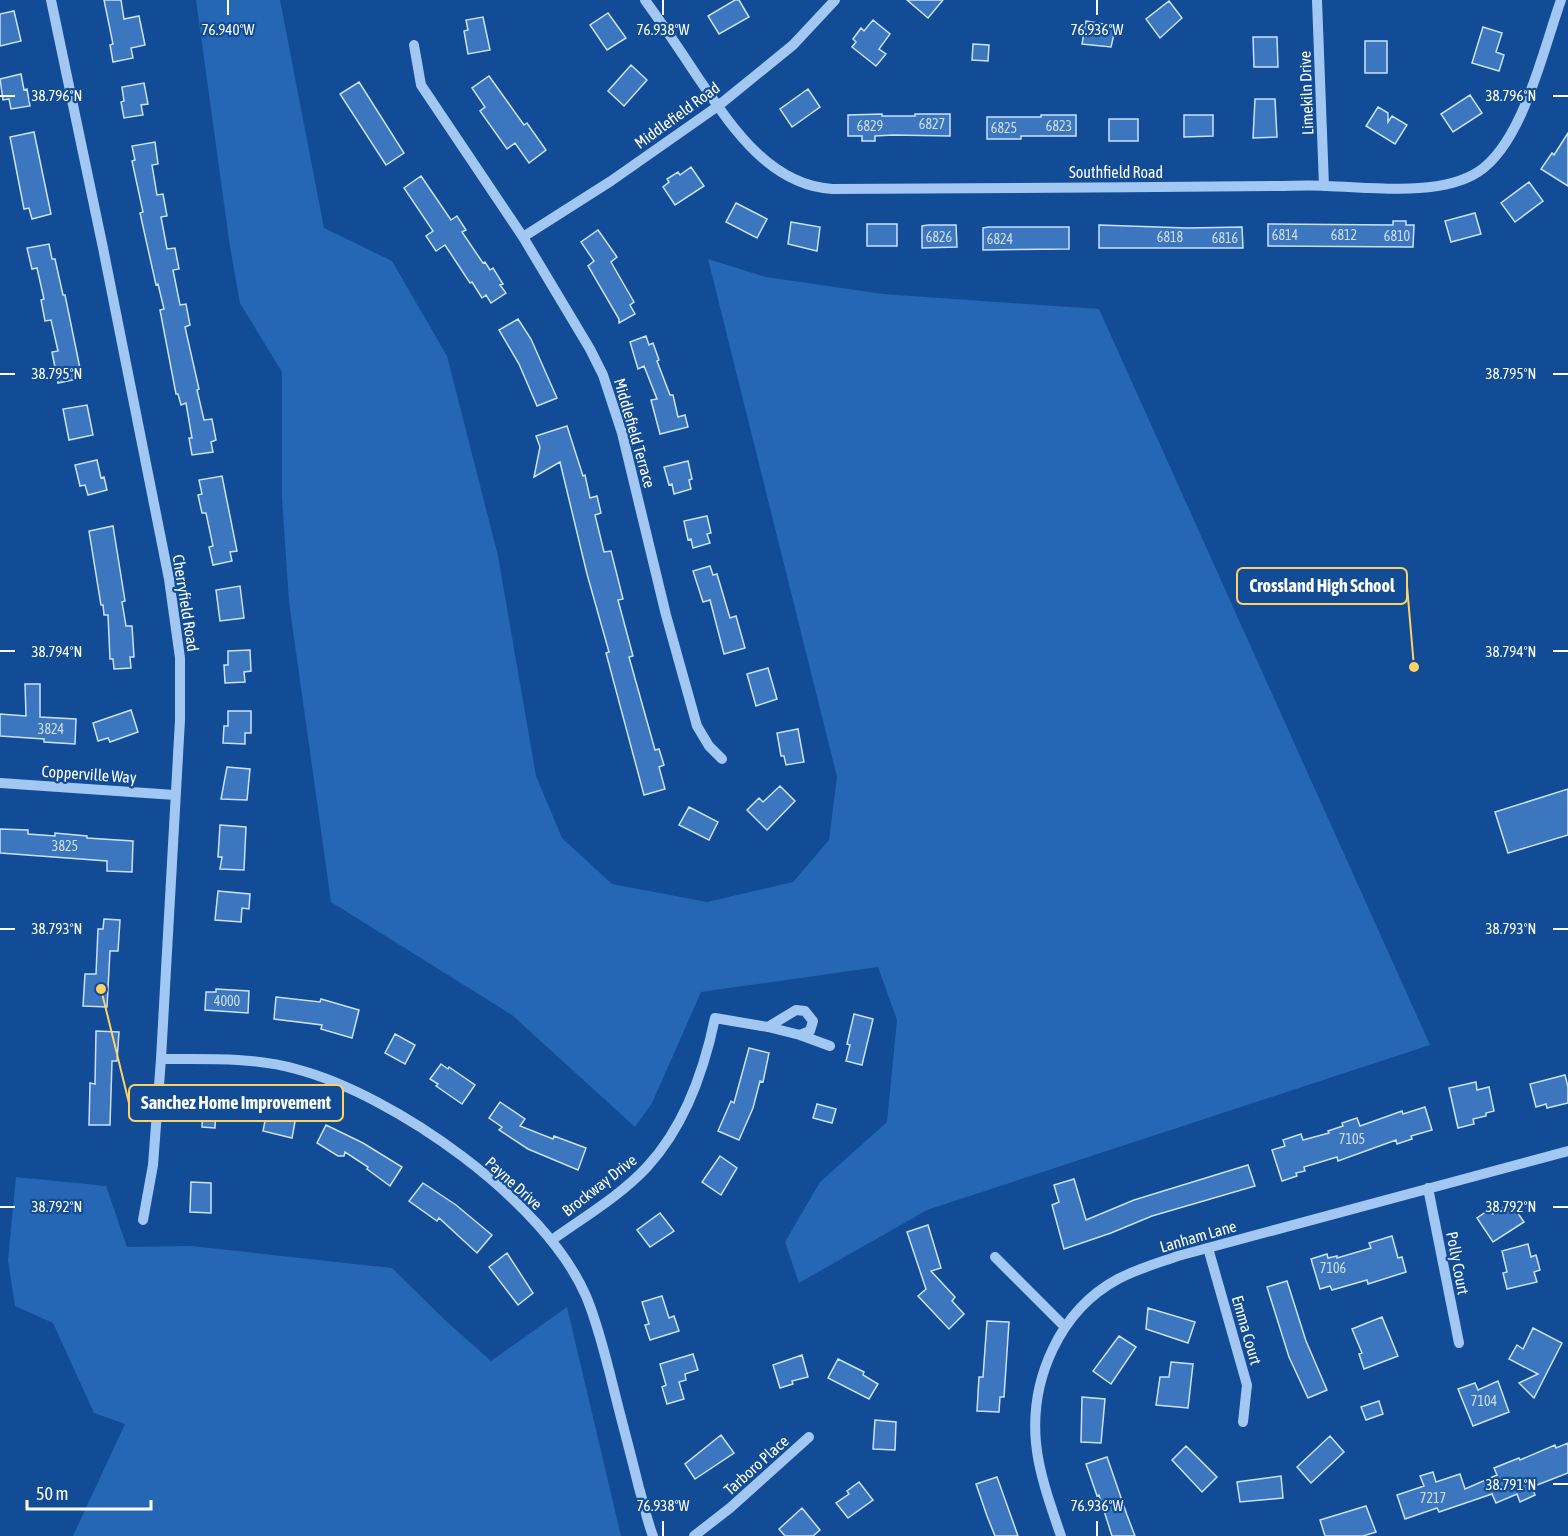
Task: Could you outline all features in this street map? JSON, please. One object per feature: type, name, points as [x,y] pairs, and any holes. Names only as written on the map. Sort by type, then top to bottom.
[{"type":"street","name":"Cherryfield Road","points":[[51,0],[104,248],[174,609],[180,658],[180,720],[161,1059],[153,1165],[143,1220]]},
{"type":"street","name":"Southfield Road","points":[[645,0],[736,131],[766,161],[790,177],[822,188],[1324,186],[1411,188],[1434,186],[1464,178],[1485,167],[1502,149],[1523,111],[1562,0]]},
{"type":"street","name":"Middlefield Road","points":[[523,237],[619,175],[718,106],[793,45],[835,0]]},
{"type":"street","name":"Limekiln Drive","points":[[1317,0],[1324,186]]},
{"type":"street","name":"Middlefield Terrace","points":[[414,45],[421,85],[523,237],[603,375],[622,433],[648,542],[697,726],[722,759]]},
{"type":"street","name":"Copperville Way","points":[[0,783],[175,795]]},
{"type":"street","points":[[768,1026],[796,1010],[805,1011],[813,1021],[810,1031],[800,1035]]},
{"type":"street","name":"Brockway Drive","points":[[552,1240],[619,1192],[646,1169],[662,1150],[692,1095],[709,1048],[715,1018],[768,1026]]},
{"type":"street","points":[[768,1026],[830,1046]]},
{"type":"street","name":"Payne Drive","points":[[161,1059],[222,1059],[278,1065],[346,1086],[411,1120],[500,1188],[552,1240],[582,1287],[600,1339],[653,1536]]},
{"type":"street","name":"Lanham Lane","points":[[1061,1536],[1041,1467],[1036,1444],[1035,1422],[1048,1357],[1065,1327],[1088,1301],[1116,1280],[1144,1267],[1568,1151]]},
{"type":"street","name":"Polly Court","points":[[1428,1188],[1459,1343]]},
{"type":"street","name":"Emma Court","points":[[1208,1248],[1247,1385],[1243,1422]]},
{"type":"street","points":[[995,1257],[1065,1327]]},
{"type":"street","name":"Tarboro Place","points":[[694,1536],[730,1508],[809,1437]]},
{"type":"shaded area","points":[[196,0],[280,0],[324,228],[392,261],[447,356],[498,556],[536,776],[562,838],[612,884],[707,902],[793,882],[829,840],[837,777],[708,259],[766,277],[883,294],[1099,309],[1430,1045],[927,1210],[799,1283],[785,1242],[820,1182],[887,1122],[897,1020],[878,967],[701,992],[652,1103],[635,1127],[512,1015],[331,902],[289,602],[282,498],[282,372],[240,303],[230,247]]},
{"type":"shaded area","points":[[16,1177],[106,1186],[127,1247],[191,1246],[392,1268],[491,1361],[567,1307],[621,1536],[73,1536],[125,1424],[94,1413],[53,1323],[15,1306],[8,1260]]},
{"type":"building","points":[[104,0],[121,0],[124,19],[139,16],[145,45],[131,48],[133,58],[113,62],[110,45],[113,44]]},
{"type":"building","points":[[735,0],[739,0],[749,17],[719,34],[708,16]]},
{"type":"building","points":[[907,0],[943,0],[928,18]]},
{"type":"building","points":[[1169,1],[1182,18],[1160,38],[1146,19]]},
{"type":"building","points":[[14,11],[21,41],[0,46],[0,14]]},
{"type":"building","points":[[608,13],[626,38],[607,50],[590,25]]},
{"type":"building","points":[[483,17],[490,50],[468,54],[464,31],[468,30],[466,20]]},
{"type":"building","points":[[873,20],[890,34],[879,49],[886,54],[876,66],[852,47],[856,42],[853,39],[861,28],[864,31]]},
{"type":"building","points":[[1086,21],[1116,26],[1111,47],[1082,44]]},
{"type":"building","points":[[1483,27],[1502,33],[1496,52],[1504,55],[1499,71],[1472,63]]},
{"type":"building","points":[[1253,37],[1277,37],[1278,67],[1254,67]]},
{"type":"building","points":[[1365,41],[1387,41],[1387,73],[1365,73]]},
{"type":"building","points":[[973,44],[989,45],[988,61],[972,60]]},
{"type":"building","points":[[631,65],[647,80],[624,106],[608,91]]},
{"type":"building","points":[[21,74],[30,106],[11,109],[9,99],[3,100],[0,79]]},
{"type":"building","points":[[489,76],[524,125],[527,123],[546,150],[529,163],[515,143],[507,149],[480,111],[485,107],[472,88]]},
{"type":"building","points":[[359,82],[404,153],[386,165],[340,94]]},
{"type":"building","points":[[144,83],[148,104],[141,105],[143,115],[124,118],[121,102],[124,101],[122,87]]},
{"type":"building","points":[[808,89],[820,107],[792,127],[780,109]]},
{"type":"building","points":[[1470,95],[1482,113],[1453,132],[1441,114]]},
{"type":"building","points":[[1255,99],[1275,99],[1277,137],[1253,138]]},
{"type":"building","points":[[1378,107],[1388,113],[1388,122],[1392,116],[1407,125],[1395,144],[1366,126]]},
{"type":"building","points":[[882,114],[882,116],[915,116],[915,114],[950,114],[950,136],[875,136],[875,141],[862,141],[862,136],[848,136],[848,115]]},
{"type":"building","points":[[1041,115],[1076,115],[1076,136],[1021,136],[1021,139],[987,139],[987,117],[1041,117]]},
{"type":"building","points":[[1184,115],[1213,115],[1213,136],[1184,137]]},
{"type":"building","points":[[1109,119],[1138,119],[1138,141],[1109,141]]},
{"type":"building","points":[[34,132],[51,214],[32,219],[29,208],[24,209],[10,137]]},
{"type":"building","points":[[1568,133],[1568,186],[1541,169],[1552,153],[1554,155]]},
{"type":"building","points":[[155,142],[158,164],[152,165],[157,195],[163,194],[167,216],[161,217],[167,249],[175,248],[179,269],[173,270],[180,305],[186,304],[190,325],[185,327],[204,420],[212,419],[216,440],[211,442],[213,452],[192,455],[189,438],[192,438],[186,403],[181,405],[178,394],[176,394],[160,310],[164,309],[158,284],[156,285],[140,213],[143,212],[132,161],[135,160],[132,146]]},
{"type":"building","points":[[691,167],[704,186],[675,205],[663,187],[669,182],[667,179],[678,172],[680,175]]},
{"type":"building","points":[[421,176],[451,220],[457,216],[466,230],[462,232],[483,263],[485,262],[490,270],[493,268],[503,284],[500,285],[506,293],[491,303],[486,295],[482,298],[472,282],[470,283],[445,245],[436,251],[426,236],[433,231],[404,188]]},
{"type":"building","points":[[1529,182],[1543,201],[1515,222],[1501,203]]},
{"type":"building","points":[[736,203],[767,219],[757,238],[726,222]]},
{"type":"building","points":[[1475,213],[1481,234],[1451,242],[1445,221]]},
{"type":"building","points":[[1393,221],[1406,221],[1406,225],[1414,225],[1413,247],[1268,246],[1268,224],[1393,225]]},
{"type":"building","points":[[791,222],[820,227],[817,251],[788,244]]},
{"type":"building","points":[[867,224],[897,224],[897,246],[867,246]]},
{"type":"building","points":[[956,225],[957,247],[922,248],[922,226]]},
{"type":"building","points":[[1099,225],[1242,227],[1243,248],[1099,248]]},
{"type":"building","points":[[1069,227],[1069,249],[983,250],[983,228]]},
{"type":"building","points":[[598,230],[617,257],[611,262],[634,302],[630,305],[635,314],[619,323],[619,319],[588,266],[594,261],[581,242]]},
{"type":"building","points":[[49,244],[52,259],[55,259],[63,295],[65,295],[82,378],[58,383],[52,352],[58,351],[51,320],[45,321],[41,300],[44,299],[37,268],[32,269],[27,248]]},
{"type":"building","points":[[518,319],[531,339],[557,398],[537,406],[519,364],[499,330]]},
{"type":"building","points":[[646,336],[649,345],[653,343],[670,395],[673,395],[678,417],[685,415],[688,427],[660,434],[651,400],[657,399],[644,366],[638,369],[630,342]]},
{"type":"building","points":[[87,405],[93,435],[69,440],[63,409]]},
{"type":"building","points":[[567,426],[583,476],[585,475],[590,498],[597,496],[601,513],[595,515],[604,552],[611,551],[623,599],[618,600],[633,656],[629,657],[655,750],[659,749],[664,765],[659,767],[665,789],[644,795],[606,653],[609,652],[587,574],[560,462],[534,477],[540,447],[536,436]]},
{"type":"building","points":[[97,460],[101,478],[104,477],[107,490],[88,495],[85,485],[80,486],[75,465]]},
{"type":"building","points":[[688,461],[692,479],[689,480],[691,489],[674,494],[664,467]]},
{"type":"building","points":[[222,476],[237,551],[230,552],[232,561],[213,565],[209,547],[213,546],[206,513],[202,513],[198,495],[202,494],[199,480]]},
{"type":"building","points":[[707,516],[711,533],[707,534],[710,543],[693,548],[691,539],[688,540],[684,521]]},
{"type":"building","points":[[113,526],[125,601],[122,602],[126,626],[132,626],[134,657],[130,657],[131,668],[114,669],[113,659],[110,659],[108,615],[104,615],[103,605],[101,605],[89,531]]},
{"type":"building","points":[[710,566],[713,575],[717,574],[730,618],[736,616],[745,648],[724,654],[710,600],[703,602],[693,571]]},
{"type":"building","points":[[240,586],[244,618],[220,621],[216,590]]},
{"type":"building","points":[[250,650],[251,671],[244,672],[245,682],[225,683],[224,665],[228,665],[228,651]]},
{"type":"building","points":[[768,668],[777,699],[756,706],[747,674]]},
{"type":"building","points":[[25,684],[40,684],[40,717],[76,719],[75,744],[0,736],[0,714],[26,716]]},
{"type":"building","points":[[131,710],[138,732],[110,742],[108,738],[98,741],[93,723]]},
{"type":"building","points":[[228,711],[251,711],[251,733],[245,733],[245,744],[223,743],[224,726],[228,726]]},
{"type":"building","points":[[798,729],[804,762],[786,765],[784,756],[781,756],[777,733]]},
{"type":"building","points":[[227,767],[250,769],[247,800],[221,799]]},
{"type":"building","points":[[780,786],[795,801],[767,830],[747,810],[759,798],[763,802]]},
{"type":"building","points":[[1568,789],[1568,835],[1508,853],[1495,812]]},
{"type":"building","points":[[689,807],[718,822],[709,840],[679,825]]},
{"type":"building","points":[[220,825],[246,827],[244,870],[220,869],[222,857],[218,857]]},
{"type":"building","points":[[0,829],[28,830],[28,834],[55,836],[55,833],[133,841],[132,872],[107,871],[107,861],[0,853]]},
{"type":"building","points":[[218,891],[250,894],[249,909],[242,908],[241,922],[215,920]]},
{"type":"building","points":[[104,919],[120,920],[118,951],[110,951],[107,1007],[83,1006],[85,974],[96,974],[98,929],[103,929]]},
{"type":"building","points":[[216,989],[249,991],[248,1013],[205,1010],[206,992],[216,992]]},
{"type":"building","points":[[276,997],[320,1002],[321,999],[359,1010],[352,1038],[321,1029],[322,1025],[274,1019]]},
{"type":"building","points":[[854,1014],[873,1019],[862,1065],[846,1061],[850,1045],[847,1044]]},
{"type":"building","points":[[96,1031],[119,1032],[117,1061],[112,1061],[110,1125],[89,1125],[90,1083],[95,1084]]},
{"type":"building","points":[[395,1034],[415,1045],[405,1064],[385,1053]]},
{"type":"building","points":[[749,1048],[769,1053],[763,1082],[760,1081],[753,1108],[739,1140],[718,1131],[731,1101],[734,1103]]},
{"type":"building","points":[[441,1064],[475,1085],[462,1104],[436,1086],[438,1084],[430,1079]]},
{"type":"building","points":[[1565,1075],[1568,1103],[1547,1108],[1546,1104],[1536,1107],[1530,1084]]},
{"type":"building","points":[[1476,1082],[1477,1090],[1489,1087],[1494,1111],[1486,1113],[1486,1116],[1473,1119],[1474,1124],[1458,1128],[1449,1088]]},
{"type":"building","points":[[500,1102],[525,1119],[520,1126],[553,1139],[554,1136],[586,1148],[578,1170],[528,1149],[499,1130],[502,1127],[489,1118]]},
{"type":"building","points":[[203,1104],[216,1105],[215,1128],[202,1127]]},
{"type":"building","points":[[817,1104],[836,1109],[832,1123],[813,1118]]},
{"type":"building","points":[[1425,1107],[1432,1130],[1411,1136],[1412,1139],[1397,1144],[1396,1140],[1338,1161],[1337,1157],[1304,1167],[1305,1171],[1282,1181],[1272,1150],[1285,1146],[1283,1140],[1301,1134],[1303,1140],[1329,1133],[1328,1131],[1343,1126],[1342,1123],[1357,1118],[1360,1126],[1402,1111],[1403,1114]]},
{"type":"building","points":[[267,1111],[296,1116],[292,1138],[263,1131]]},
{"type":"building","points":[[326,1125],[363,1143],[402,1167],[390,1186],[367,1169],[368,1167],[345,1152],[344,1156],[338,1156],[317,1143]]},
{"type":"building","points":[[720,1156],[737,1168],[721,1195],[702,1182]]},
{"type":"building","points":[[1248,1165],[1255,1186],[1152,1216],[1064,1249],[1052,1205],[1059,1202],[1054,1185],[1074,1179],[1086,1220],[1134,1200]]},
{"type":"building","points":[[191,1182],[211,1183],[211,1213],[190,1212]]},
{"type":"building","points":[[423,1183],[456,1205],[492,1235],[477,1253],[439,1218],[437,1221],[409,1201]]},
{"type":"building","points":[[1511,1203],[1524,1222],[1493,1242],[1477,1218],[1490,1209],[1493,1214]]},
{"type":"building","points":[[660,1213],[674,1231],[650,1247],[637,1230]]},
{"type":"building","points":[[928,1225],[941,1268],[931,1271],[955,1297],[952,1301],[964,1314],[949,1329],[918,1296],[926,1289],[907,1232]]},
{"type":"building","points":[[1392,1236],[1398,1258],[1402,1257],[1406,1272],[1368,1284],[1367,1280],[1332,1290],[1330,1286],[1320,1289],[1311,1259],[1327,1254],[1328,1258],[1337,1256],[1337,1258],[1371,1248],[1369,1243]]},
{"type":"building","points":[[1528,1244],[1531,1257],[1536,1255],[1540,1270],[1534,1272],[1537,1282],[1507,1289],[1503,1273],[1507,1272],[1502,1251]]},
{"type":"building","points":[[507,1253],[533,1293],[518,1305],[489,1267]]},
{"type":"building","points":[[1287,1281],[1306,1341],[1327,1390],[1308,1398],[1289,1357],[1267,1287]]},
{"type":"building","points":[[662,1296],[669,1318],[674,1316],[679,1331],[650,1340],[645,1325],[649,1324],[642,1302]]},
{"type":"building","points":[[1148,1308],[1195,1322],[1188,1343],[1146,1329]]},
{"type":"building","points":[[1382,1317],[1398,1356],[1364,1369],[1359,1354],[1362,1353],[1352,1329]]},
{"type":"building","points":[[987,1321],[1009,1322],[1004,1397],[1000,1397],[999,1412],[977,1411],[979,1377],[983,1377]]},
{"type":"building","points":[[1533,1328],[1562,1343],[1534,1398],[1519,1383],[1538,1374],[1509,1359],[1517,1345],[1523,1349]]},
{"type":"building","points":[[1119,1336],[1136,1347],[1111,1384],[1093,1371]]},
{"type":"building","points":[[693,1354],[698,1370],[685,1374],[686,1380],[679,1382],[684,1399],[667,1404],[662,1387],[666,1385],[660,1364]]},
{"type":"building","points":[[802,1355],[808,1377],[792,1381],[793,1384],[780,1388],[773,1365]]},
{"type":"building","points":[[838,1359],[864,1372],[863,1375],[878,1384],[869,1399],[828,1378]]},
{"type":"building","points":[[1171,1362],[1193,1364],[1188,1408],[1156,1405],[1160,1377],[1169,1377]]},
{"type":"building","points":[[1498,1381],[1509,1412],[1473,1426],[1458,1389],[1475,1383],[1478,1390]]},
{"type":"building","points":[[1082,1397],[1105,1399],[1101,1443],[1081,1442]]},
{"type":"building","points":[[1379,1401],[1383,1414],[1366,1420],[1361,1407]]},
{"type":"building","points":[[875,1420],[896,1422],[895,1450],[873,1449]]},
{"type":"building","points":[[721,1435],[734,1453],[695,1479],[685,1464]]},
{"type":"building","points":[[1330,1436],[1344,1452],[1311,1483],[1297,1467]]},
{"type":"building","points":[[1568,1443],[1568,1473],[1532,1487],[1535,1495],[1520,1502],[1517,1494],[1496,1503],[1492,1494],[1439,1512],[1437,1508],[1405,1519],[1397,1495],[1424,1486],[1420,1476],[1433,1472],[1436,1482],[1460,1474],[1465,1489],[1497,1475],[1494,1468],[1555,1445],[1556,1448]]},
{"type":"building","points":[[1186,1446],[1217,1477],[1202,1492],[1172,1460]]},
{"type":"building","points":[[1107,1457],[1135,1536],[1112,1536],[1099,1495],[1097,1496],[1086,1464]]},
{"type":"building","points":[[1281,1476],[1283,1498],[1240,1502],[1237,1482]]},
{"type":"building","points":[[997,1477],[1018,1536],[995,1536],[987,1516],[976,1484]]},
{"type":"building","points":[[859,1482],[873,1500],[848,1518],[836,1503],[849,1494],[847,1491]]},
{"type":"building","points":[[1366,1506],[1376,1532],[1363,1536],[1325,1536],[1320,1520]]},
{"type":"building","points":[[802,1508],[820,1530],[813,1536],[785,1536],[779,1529]]},
{"type":"place","name":"Crossland High School","points":[[1414,667]]},
{"type":"place","name":"Sanchez Home Improvement","points":[[101,989]]}]
